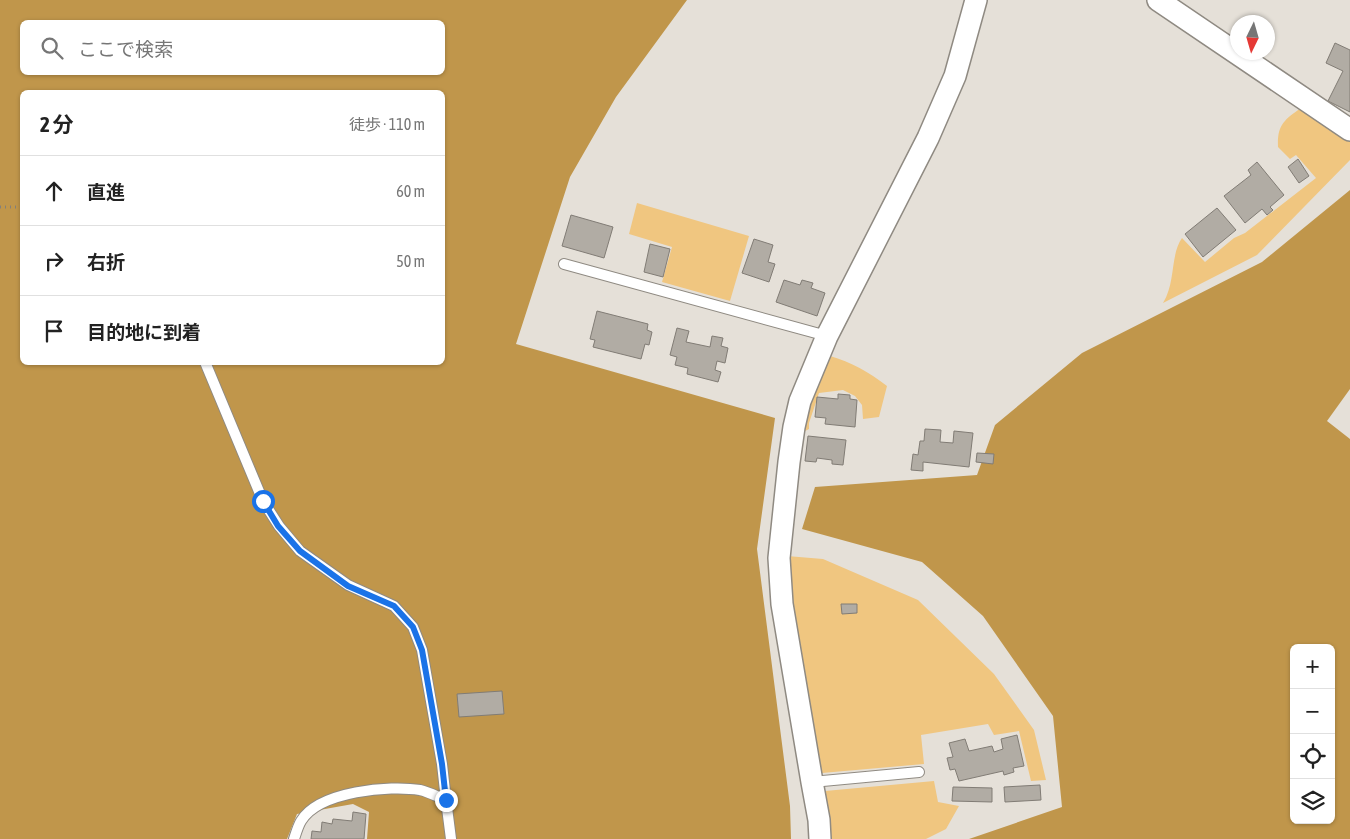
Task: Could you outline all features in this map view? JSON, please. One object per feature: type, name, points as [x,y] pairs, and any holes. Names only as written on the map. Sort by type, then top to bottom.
[{"type":"street","points":[[820,839],[819,820],[782,604],[779,558],[794,426],[806,384],[827,336],[928,138],[955,76],[976,0]]},
{"type":"street","points":[[1158,0],[1350,130]]},
{"type":"lane","points":[[564,264],[827,336]]},
{"type":"lane","points":[[207,365],[263,501],[278,526],[300,551],[348,586],[394,606],[413,627],[422,650],[442,764],[451,839]]},
{"type":"lane","points":[[812,782],[919,772]]},
{"type":"lane","points":[[294,839],[302,820],[315,808],[336,798],[364,790],[392,788],[421,790],[446,800]]},
{"type":"path","points":[[0,207],[20,207]]},
{"type":"shaded area","points":[[0,0],[687,0],[616,97],[570,177],[516,344],[775,418],[757,549],[790,806],[791,839],[367,839],[369,812],[353,804],[297,814],[287,839],[0,839]]},
{"type":"shaded area","points":[[1301,108],[1350,140],[1350,160],[1257,255],[1163,303],[1170,286],[1176,252],[1182,238],[1205,262],[1234,238],[1245,233],[1316,178],[1296,155],[1290,159],[1278,147],[1280,128],[1290,116]]},
{"type":"shaded area","points":[[1350,190],[1350,389],[1327,421],[1350,439],[1350,839],[969,839],[1062,807],[1053,716],[983,616],[922,562],[802,529],[815,487],[977,475],[995,425],[1082,353],[1262,262]]},
{"type":"shaded area","points":[[637,203],[749,236],[730,301],[662,282],[672,247],[629,234]]},
{"type":"shaded area","points":[[830,356],[860,368],[887,386],[879,417],[863,419],[862,405],[855,396],[843,390],[819,393],[809,423],[809,429],[803,432],[815,387]]},
{"type":"shaded area","points":[[787,556],[823,559],[918,600],[994,674],[1034,730],[1046,780],[1031,781],[1019,731],[994,735],[988,724],[921,735],[924,764],[822,773],[798,652]]},
{"type":"shaded area","points":[[934,781],[938,802],[959,806],[946,829],[926,839],[831,839],[825,791]]},
{"type":"building","points":[[1335,43],[1350,50],[1350,112],[1328,101],[1343,71],[1326,63]]},
{"type":"building","points":[[1298,159],[1309,176],[1299,183],[1288,167]]},
{"type":"building","points":[[1257,162],[1284,195],[1270,207],[1273,210],[1267,215],[1262,209],[1245,223],[1224,196],[1251,175],[1248,170]]},
{"type":"building","points":[[1217,208],[1236,230],[1203,257],[1185,234]]},
{"type":"building","points":[[571,215],[613,227],[604,258],[562,246]]},
{"type":"building","points":[[754,239],[773,245],[768,262],[775,264],[769,282],[742,273]]},
{"type":"building","points":[[650,244],[670,249],[663,277],[644,272]]},
{"type":"building","points":[[784,280],[800,285],[802,280],[813,283],[811,288],[825,293],[817,316],[776,302]]},
{"type":"building","points":[[597,311],[648,324],[647,330],[652,332],[649,345],[645,344],[641,359],[593,347],[595,340],[590,339]]},
{"type":"building","points":[[677,328],[689,331],[686,342],[710,347],[712,336],[723,338],[721,346],[728,348],[725,363],[717,361],[715,370],[721,372],[718,382],[687,374],[688,368],[675,365],[677,357],[670,355]]},
{"type":"building","points":[[838,394],[850,395],[850,399],[857,400],[855,427],[825,424],[826,418],[815,417],[817,397],[838,399]]},
{"type":"building","points":[[925,429],[941,430],[940,442],[953,443],[954,431],[973,433],[969,467],[923,462],[923,471],[911,470],[913,454],[918,455],[920,441],[924,441]]},
{"type":"building","points":[[808,436],[846,440],[843,465],[832,464],[832,460],[817,458],[816,462],[805,461]]},
{"type":"building","points":[[977,453],[994,454],[993,464],[976,462]]},
{"type":"building","points":[[841,604],[857,604],[857,613],[842,614]]},
{"type":"building","points":[[502,691],[504,714],[459,717],[457,694]]},
{"type":"building","points":[[1017,735],[1024,766],[1013,768],[1014,772],[1004,775],[1003,771],[959,781],[955,769],[950,770],[947,758],[953,757],[949,743],[965,739],[969,751],[992,746],[994,752],[1003,749],[1001,739]]},
{"type":"building","points":[[1040,785],[1041,800],[1005,802],[1004,787]]},
{"type":"building","points":[[953,787],[992,788],[992,802],[952,801]]},
{"type":"building","points":[[353,812],[366,814],[364,839],[311,839],[312,831],[321,832],[322,822],[332,824],[333,819],[352,821]]},
{"type":"route","points":[[263,501],[278,526],[300,551],[348,586],[394,606],[413,627],[422,650],[442,764],[446,800]]}]
